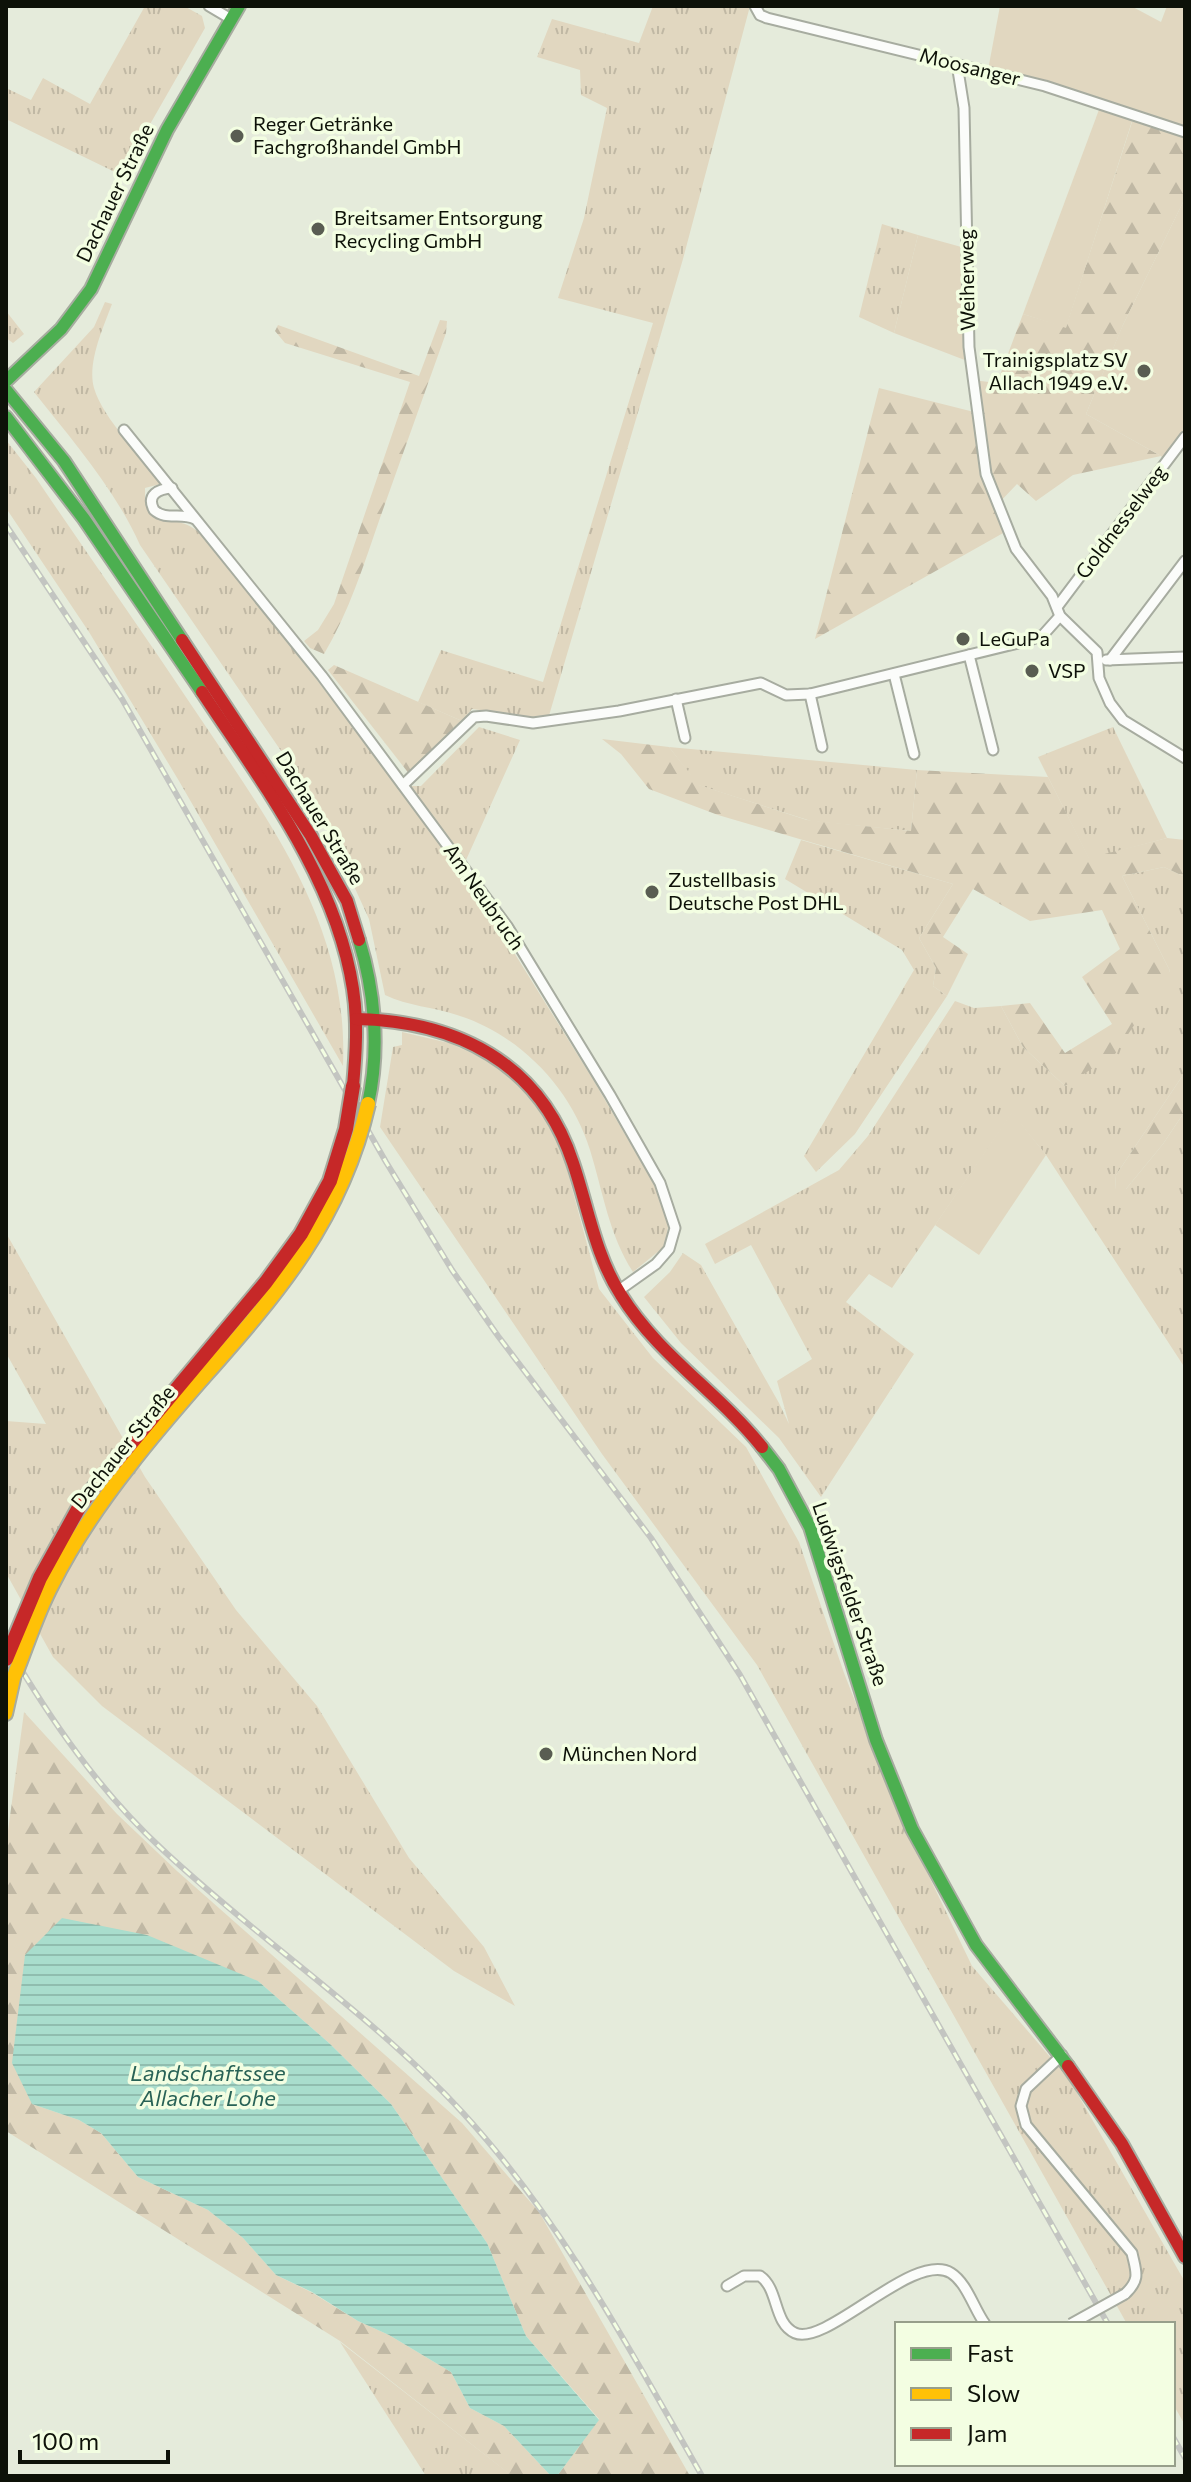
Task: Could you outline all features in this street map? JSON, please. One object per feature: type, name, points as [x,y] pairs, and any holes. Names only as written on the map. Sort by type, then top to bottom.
[{"type":"main road","name":"Dachauer Straße","points":[[6,381],[61,329],[91,289],[167,130],[235,12]]},
{"type":"main road","name":"Dachauer Straße","points":[[6,390],[64,461],[311,836],[347,901],[365,959],[374,1018],[374,1076],[359,1143],[347,1176],[320,1229],[300,1261],[131,1463],[93,1514],[51,1585],[15,1674],[6,1714]]},
{"type":"main road","name":"Dachauer Straße","points":[[6,417],[49,470],[116,564],[297,839],[322,887],[343,939],[353,989],[357,1059],[346,1129],[330,1181],[301,1234],[266,1282],[82,1502],[40,1578],[6,1659]]},
{"type":"main road","name":"Ludwigsfelder Straße","points":[[356,1019],[374,1018],[432,1027],[468,1040],[492,1054],[529,1085],[560,1127],[573,1161],[593,1235],[618,1291],[667,1356],[736,1416],[762,1445],[791,1487],[823,1567],[906,1818],[959,1916],[992,1970],[1062,2055],[1103,2114],[1185,2257]]},
{"type":"street","points":[[209,6],[235,12]]},
{"type":"street","name":"Moosanger","points":[[755,8],[767,18],[1045,86],[1185,132]]},
{"type":"street","name":"Weiherweg","points":[[957,64],[964,108],[969,347],[986,474],[1016,549],[1052,596],[1058,612],[1098,656]]},
{"type":"street","name":"Am Neubruch","points":[[124,430],[322,676],[507,926],[605,1086],[660,1183],[675,1228],[669,1249],[656,1264],[618,1291]]},
{"type":"street","name":"Goldnesselweg","points":[[810,694],[1043,635],[1185,437]]},
{"type":"street","points":[[172,488],[163,488],[152,495],[154,510],[165,516],[185,515],[198,520]]},
{"type":"street","points":[[1110,660],[1185,561]]},
{"type":"street","points":[[969,655],[993,750]]},
{"type":"street","points":[[1185,657],[1110,660],[1098,656],[1099,678],[1110,703],[1123,720],[1185,758]]},
{"type":"street","points":[[894,674],[914,754]]},
{"type":"street","points":[[403,785],[474,717],[533,723],[619,711],[761,683],[786,695],[810,694],[822,747]]},
{"type":"street","points":[[676,699],[685,738]]},
{"type":"street","points":[[1062,2055],[1026,2089],[1021,2106],[1026,2125],[1132,2253],[1137,2275],[1135,2285],[1125,2294],[1075,2322]]},
{"type":"street","points":[[727,2286],[744,2276],[760,2276],[770,2287],[788,2328],[799,2334],[811,2334],[918,2273],[938,2268],[952,2273],[984,2322]]},
{"type":"green space","points":[[145,6],[184,6],[202,16],[205,28],[121,175],[6,119],[6,88],[31,100],[43,78],[90,104]]},
{"type":"green space","points":[[653,6],[750,6],[683,259],[548,719],[472,709],[462,721],[418,702],[441,650],[543,682],[653,323],[558,298],[584,218],[607,108],[581,95],[580,70],[537,57],[552,19],[639,43]]},
{"type":"green space","points":[[1000,6],[1131,6],[1161,22],[1167,6],[1185,6],[1185,133],[988,70]]},
{"type":"green space","points":[[1100,107],[1133,118],[1066,328],[1023,314]]},
{"type":"green space","points":[[1134,116],[1185,133],[1185,198],[1123,325],[1086,414],[1161,456],[1073,475],[1036,501],[1017,484],[996,506],[1005,532],[815,639],[879,388],[978,413],[973,380],[997,383],[1023,314],[1066,327]]},
{"type":"green space","name":"Trainigsplatz SV Allach 1949 e.V.","points":[[1185,198],[1185,433],[1165,462],[1161,456],[1086,414],[1122,327]]},
{"type":"green space","points":[[882,224],[918,235],[894,333],[859,317]]},
{"type":"green space","points":[[918,235],[965,248],[970,362],[894,333]]},
{"type":"green space","points":[[105,302],[112,304],[94,357],[92,378],[106,413],[164,483],[145,488],[145,503],[155,518],[184,524],[200,533],[397,786],[421,786],[479,727],[520,740],[462,869],[594,1081],[655,1186],[666,1211],[668,1227],[665,1246],[633,1272],[612,1228],[581,1127],[570,1105],[540,1066],[501,1035],[480,1024],[385,995],[369,919],[314,799],[140,545],[105,485],[34,392],[94,327]]},
{"type":"green space","points":[[6,311],[24,334],[13,343],[6,338]]},
{"type":"green space","points":[[440,320],[447,321],[446,333],[355,588],[324,654],[310,648],[304,641],[318,630],[334,604],[410,382],[285,343],[275,331],[278,325],[419,376]]},
{"type":"green space","points":[[6,440],[36,478],[155,651],[275,833],[318,920],[333,966],[341,1014],[343,1066],[179,781],[89,632],[6,508]]},
{"type":"green space","points":[[334,665],[462,721],[410,775],[328,670]]},
{"type":"green space","points":[[1113,727],[1167,838],[1089,859],[1038,757]]},
{"type":"green space","points":[[602,739],[669,747],[699,785],[807,820],[911,831],[917,770],[1048,777],[1089,858],[1167,838],[1185,840],[1185,877],[1164,867],[1122,876],[1170,971],[1115,1054],[1065,1086],[1023,1047],[1001,1006],[1030,1003],[1065,1053],[1112,1024],[1082,977],[1120,949],[1102,910],[1030,921],[973,889],[943,937],[968,954],[947,996],[933,986],[936,968],[919,938],[953,884],[718,815],[649,789],[621,754]]},
{"type":"green space","points":[[669,747],[917,770],[911,831],[811,821],[698,785]]},
{"type":"green space","points":[[801,840],[953,884],[919,938],[936,968],[933,986],[947,996],[855,1134],[816,1172],[804,1156],[914,970],[902,950],[785,879]]},
{"type":"green space","points":[[1164,867],[1185,877],[1185,1072],[1116,1175],[1115,1189],[1126,1189],[1185,1111],[1185,1368],[1046,1155],[1012,1113],[892,1288],[869,1274],[846,1302],[914,1354],[821,1497],[779,1438],[681,1343],[644,1297],[670,1272],[683,1253],[701,1265],[789,1424],[777,1381],[812,1359],[751,1245],[715,1264],[705,1244],[839,1170],[868,1136],[955,1001],[974,1008],[1001,1006],[1023,1047],[1065,1086],[1170,971],[1122,876]]},
{"type":"green space","points":[[402,1032],[449,1043],[490,1061],[525,1090],[547,1117],[561,1147],[599,1289],[653,1358],[746,1447],[799,1542],[844,1673],[901,1818],[972,1966],[1069,2079],[1185,2282],[1185,2425],[1175,2408],[1175,2322],[1126,2322],[757,1665],[602,1454],[380,1127],[393,1047],[402,1045]]},
{"type":"green space","points":[[1185,1072],[1185,1111],[1126,1189],[1115,1190],[1116,1175]]},
{"type":"green space","points":[[1012,1112],[1046,1155],[979,1255],[935,1225]]},
{"type":"green space","points":[[6,1233],[145,1477],[236,1610],[317,1706],[409,1858],[484,1947],[515,2006],[454,1971],[102,1706],[53,1657],[6,1573],[6,1421],[46,1424],[6,1353]]},
{"type":"green space","points":[[24,1712],[117,1814],[177,1871],[462,2123],[539,2212],[690,2476],[557,2476],[599,2419],[526,2336],[487,2243],[391,2104],[329,2043],[258,1981],[32,2104],[79,2120],[101,2133],[138,2177],[208,2210],[243,2238],[276,2275],[451,2372],[470,2408],[504,2426],[551,2476],[512,2476],[340,2341],[6,2131],[6,1846]]},
{"type":"green space","points":[[340,2342],[506,2471],[512,2476],[426,2476]]},
{"type":"water","name":"Landschaftssee Allacher Lohe","points":[[62,1918],[147,1935],[258,1981],[329,2043],[391,2104],[487,2243],[526,2336],[599,2420],[557,2476],[551,2476],[504,2426],[470,2408],[451,2372],[312,2292],[276,2275],[243,2238],[208,2210],[138,2177],[101,2133],[79,2120],[32,2104],[12,2063],[25,1955]]},
{"type":"railway","points":[[6,525],[122,699],[386,1162],[452,1270],[498,1336],[651,1538],[740,1675],[1107,2322]]},
{"type":"railway","points":[[6,1644],[77,1753],[140,1827],[238,1916],[392,2043],[463,2113],[499,2154],[593,2288],[702,2476]]},
{"type":"railway","points":[[1175,2440],[1185,2458]]},
{"type":"traffic: fast","points":[[6,381],[61,329],[91,289],[167,130],[239,6]]},
{"type":"traffic: fast","points":[[6,390],[64,461],[182,640]]},
{"type":"traffic: fast","points":[[6,417],[84,519],[202,692]]},
{"type":"traffic: fast","points":[[359,940],[369,980],[374,1021],[374,1063],[368,1104]]},
{"type":"traffic: fast","points":[[762,1447],[779,1469],[810,1527],[876,1740],[912,1829],[976,1945],[1068,2066]]},
{"type":"traffic: slow","points":[[15,1674],[47,1595],[97,1509],[165,1422],[270,1299],[301,1256],[328,1211],[351,1160],[368,1104]]},
{"type":"traffic: slow","points":[[6,1714],[15,1674]]},
{"type":"traffic: jam","points":[[182,640],[311,836],[347,901],[359,940]]},
{"type":"traffic: jam","points":[[202,692],[294,833],[331,909],[344,948],[355,1001],[353,1086]]},
{"type":"traffic: jam","points":[[356,1019],[427,1028],[460,1039],[490,1054],[516,1074],[539,1098],[558,1128],[573,1163],[598,1247],[621,1295],[652,1336],[727,1408],[762,1447]]},
{"type":"traffic: jam","points":[[6,1659],[40,1578],[82,1502],[266,1282],[301,1234],[330,1181],[346,1129],[353,1086]]},
{"type":"traffic: jam","points":[[1068,2066],[1122,2144],[1185,2257]]},
{"type":"place","name":"Reger Getränke Fachgroßhandel GmbH","points":[[237,136]]},
{"type":"place","name":"Breitsamer Entsorgung Recycling GmbH","points":[[318,229]]},
{"type":"place","name":"Trainigsplatz SV Allach 1949 e.V.","points":[[1144,371]]},
{"type":"place","name":"LeGuPa","points":[[963,639]]},
{"type":"place","name":"VSP","points":[[1032,671]]},
{"type":"place","name":"Zustellbasis Deutsche Post DHL","points":[[652,892]]},
{"type":"place","name":"München Nord","points":[[546,1754]]}]
